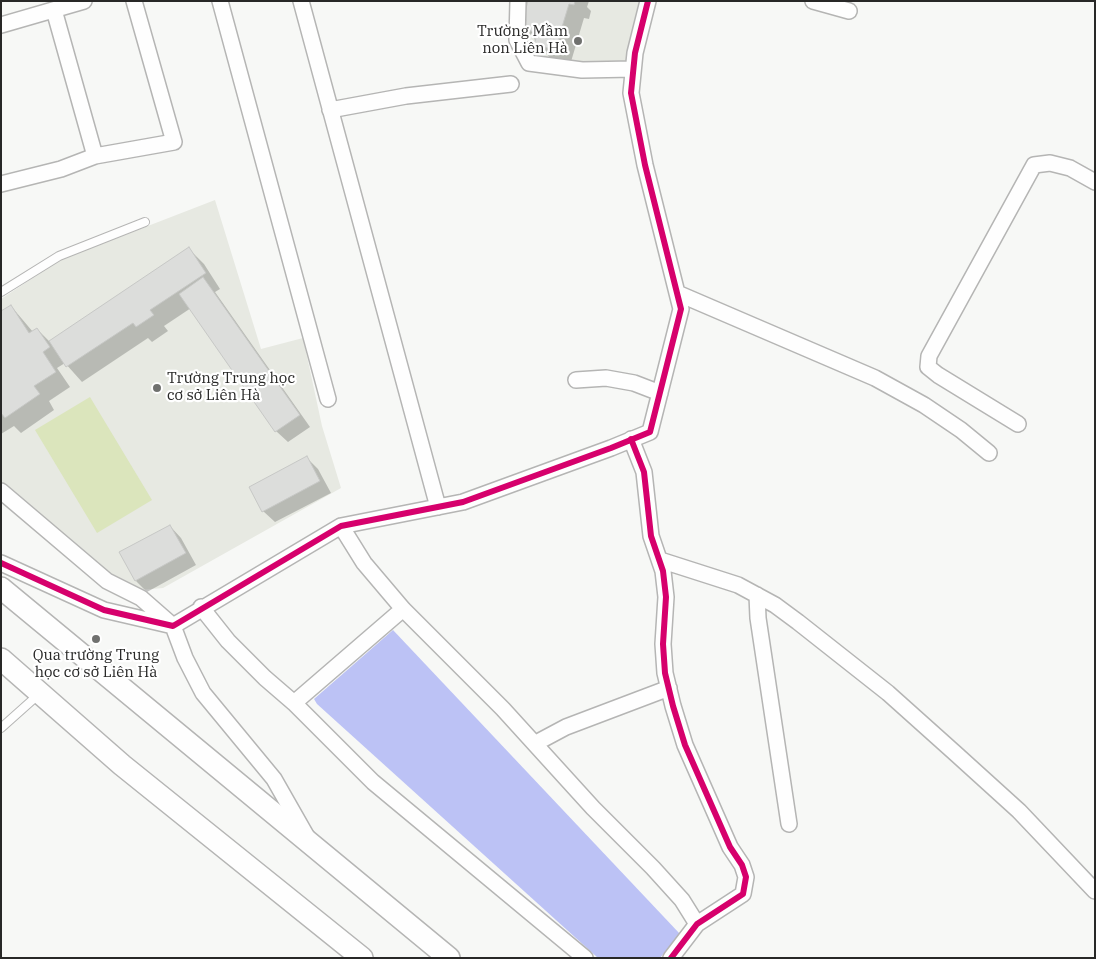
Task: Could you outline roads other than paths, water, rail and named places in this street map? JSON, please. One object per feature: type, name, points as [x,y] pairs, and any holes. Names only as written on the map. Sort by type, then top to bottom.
[{"type":"main road","points":[[1,588],[449,958]]},
{"type":"main road","points":[[1,660],[122,765],[362,958]]},
{"type":"street","points":[[1,25],[84,1]]},
{"type":"street","points":[[1,184],[61,169],[95,156],[174,142],[134,1]]},
{"type":"street","points":[[220,1],[328,399]]},
{"type":"street","points":[[300,1],[438,507]]},
{"type":"street","points":[[518,1],[517,40],[529,63],[582,70],[633,69]]},
{"type":"street","points":[[1,563],[104,610],[173,626],[341,526],[463,502],[650,432],[681,308],[645,165],[631,93],[635,53],[648,1]]},
{"type":"street","points":[[813,1],[848,11]]},
{"type":"street","points":[[54,10],[95,156]]},
{"type":"street","points":[[330,110],[406,96],[511,84]]},
{"type":"street","points":[[1018,424],[938,375],[928,367],[929,356],[1034,165],[1050,163],[1070,168],[1095,182]]},
{"type":"street","points":[[677,293],[875,378],[924,405],[961,430],[989,453]]},
{"type":"street","points":[[576,380],[606,378],[634,383],[660,393]]},
{"type":"street","points":[[631,440],[644,472],[651,536],[660,560],[666,597],[663,644],[669,688],[685,746],[730,847],[742,865],[746,877],[743,894],[697,924],[671,958]]},
{"type":"street","points":[[1,491],[107,581],[141,598],[173,626],[185,658],[203,693],[274,779],[312,846]]},
{"type":"street","points":[[341,526],[364,563],[403,609],[536,743],[593,808],[682,900],[697,924]]},
{"type":"street","points":[[660,560],[709,575],[757,595],[775,605],[798,622],[915,716],[1019,811],[1095,891]]},
{"type":"street","points":[[757,595],[758,618],[789,824]]},
{"type":"street","points":[[202,607],[228,641],[265,678],[294,702],[373,782],[585,958]]},
{"type":"street","points":[[294,702],[403,609]]},
{"type":"street","points":[[536,743],[566,727],[669,688]]},
{"type":"lane","points":[[1,292],[59,256],[145,222]]},
{"type":"lane","points":[[1,728],[40,693]]},
{"type":"water","points":[[393,630],[680,934],[660,958],[598,958],[317,704],[314,699]]},
{"type":"place","name":"Trường Mầm non Liên Hà","points":[[578,41]]},
{"type":"place","name":"Trường Trung học cơ sở Liên Hà","points":[[157,388]]},
{"type":"place","name":"Qua trường Trung học cơ sở Liên Hà","points":[[96,639]]}]
